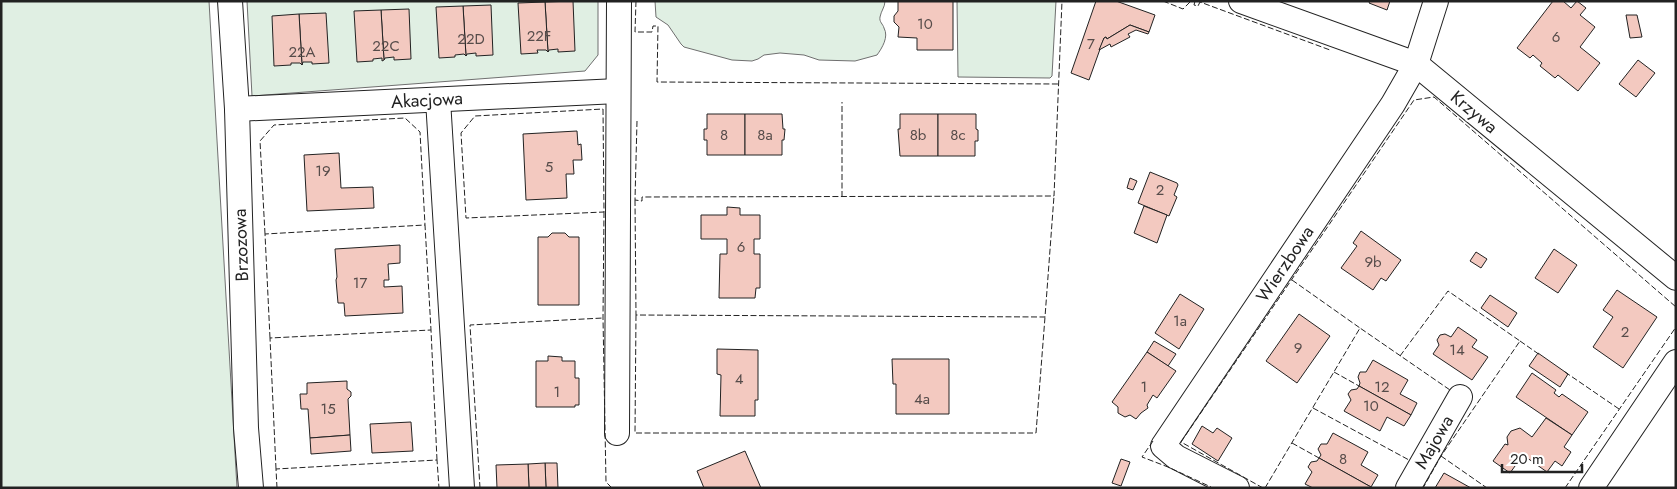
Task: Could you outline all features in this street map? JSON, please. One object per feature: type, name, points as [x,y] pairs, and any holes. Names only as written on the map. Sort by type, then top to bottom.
[{"type":"street","name":"Brzozowa","points":[[230,1],[237,109],[246,428],[251,488]]},
{"type":"street","points":[[618,433],[618,91],[620,1]]},
{"type":"street","name":"Krzywa","points":[[1241,1],[1416,64],[1676,278]]},
{"type":"street","name":"Wierzbowa","points":[[1237,488],[1176,456],[1163,446],[1393,104],[1416,64],[1436,1]]},
{"type":"street","name":"Akacjowa","points":[[237,109],[618,91]]},
{"type":"street","points":[[438,100],[462,488]]},
{"type":"street","points":[[1591,488],[1676,362]]},
{"type":"street","name":"Majowa","points":[[1408,488],[1460,397]]},
{"type":"green space","points":[[1,1],[209,1],[237,488],[1,488]]},
{"type":"green space","points":[[247,1],[598,1],[598,55],[585,71],[252,96]]},
{"type":"green space","points":[[655,1],[885,1],[880,19],[886,35],[883,46],[877,55],[855,61],[819,60],[804,55],[780,53],[764,55],[752,61],[732,60],[684,47],[668,25],[656,17]]},
{"type":"green space","points":[[957,1],[1056,1],[1052,76],[1050,78],[958,77]]},
{"type":"building","points":[[573,1],[575,51],[558,52],[558,49],[549,50],[548,52],[545,2]]},
{"type":"building","points":[[898,1],[953,1],[953,50],[917,50],[917,38],[898,37],[899,27],[894,22],[894,16],[898,11]]},
{"type":"building","points":[[1096,1],[1116,1],[1155,15],[1149,32],[1130,25],[1107,39],[1106,37],[1104,38],[1089,80],[1071,73]]},
{"type":"building","points":[[1370,1],[1390,1],[1387,10],[1369,3]]},
{"type":"building","points":[[1553,1],[1563,1],[1571,8],[1577,1],[1586,8],[1580,15],[1595,27],[1580,47],[1600,63],[1578,91],[1558,75],[1555,78],[1540,66],[1542,63],[1533,55],[1530,58],[1517,48]]},
{"type":"building","points":[[545,2],[548,52],[546,50],[537,50],[538,53],[521,54],[518,3]]},
{"type":"building","points":[[491,5],[493,55],[476,56],[476,53],[467,54],[466,56],[463,6]]},
{"type":"building","points":[[463,6],[466,56],[464,54],[455,55],[455,57],[439,58],[436,7]]},
{"type":"building","points":[[409,9],[411,59],[394,60],[394,57],[385,58],[384,60],[381,10]]},
{"type":"building","points":[[381,10],[384,60],[382,61],[382,58],[373,59],[373,61],[357,62],[354,11]]},
{"type":"building","points":[[326,13],[329,63],[312,64],[312,62],[303,62],[302,65],[299,14]]},
{"type":"building","points":[[299,14],[302,65],[300,63],[291,63],[291,65],[274,66],[272,16]]},
{"type":"building","points":[[1626,15],[1637,15],[1642,37],[1630,38]]},
{"type":"building","points":[[1130,25],[1149,32],[1148,34],[1136,30],[1128,34],[1130,37],[1111,47],[1110,44],[1099,50],[1104,38],[1106,37],[1107,39]]},
{"type":"building","points":[[1638,60],[1655,73],[1636,97],[1619,84]]},
{"type":"building","points":[[707,114],[745,114],[745,155],[707,155],[707,140],[704,140],[704,129],[707,129]]},
{"type":"building","points":[[745,114],[782,114],[783,129],[785,129],[784,140],[782,140],[782,155],[745,155]]},
{"type":"building","points":[[900,114],[938,114],[938,156],[900,156],[898,129],[900,129]]},
{"type":"building","points":[[938,114],[976,114],[978,141],[975,141],[975,156],[938,156]]},
{"type":"building","points":[[577,131],[578,145],[581,144],[582,160],[573,160],[574,174],[566,174],[567,198],[526,200],[523,134]]},
{"type":"building","points":[[339,153],[341,188],[373,187],[374,208],[307,211],[304,155]]},
{"type":"building","points":[[1150,172],[1178,185],[1174,195],[1177,197],[1169,216],[1138,203]]},
{"type":"building","points":[[1130,178],[1137,181],[1133,190],[1127,188]]},
{"type":"building","points":[[1144,206],[1167,215],[1157,243],[1134,233]]},
{"type":"building","points":[[727,207],[740,208],[740,215],[760,215],[760,239],[754,239],[754,254],[760,254],[760,288],[756,288],[755,298],[719,298],[720,254],[727,254],[727,239],[701,239],[701,215],[727,215]]},
{"type":"building","points":[[1361,231],[1401,260],[1386,281],[1381,278],[1373,290],[1341,268],[1357,246],[1353,243]]},
{"type":"building","points":[[552,233],[565,233],[569,237],[579,237],[579,305],[538,305],[538,237],[548,237]]},
{"type":"building","points":[[400,245],[400,263],[388,264],[389,280],[384,280],[384,287],[402,286],[403,313],[345,316],[344,303],[338,303],[335,249]]},
{"type":"building","points":[[1554,249],[1577,265],[1558,293],[1535,278]]},
{"type":"building","points":[[1476,252],[1487,259],[1481,268],[1470,261]]},
{"type":"building","points":[[1617,290],[1657,317],[1623,368],[1593,347],[1613,317],[1603,310]]},
{"type":"building","points":[[1180,294],[1204,309],[1179,349],[1155,333]]},
{"type":"building","points":[[1490,295],[1517,313],[1508,327],[1481,308]]},
{"type":"building","points":[[1299,314],[1330,336],[1297,383],[1266,361]]},
{"type":"building","points":[[1458,327],[1477,340],[1472,347],[1488,357],[1472,380],[1433,354],[1439,345],[1437,340],[1440,335],[1445,334],[1451,337]]},
{"type":"building","points":[[1154,341],[1176,354],[1168,366],[1147,352]]},
{"type":"building","points":[[717,349],[758,350],[758,400],[755,400],[755,416],[720,416],[721,375],[717,374]]},
{"type":"building","points":[[1147,352],[1176,371],[1157,398],[1153,395],[1147,405],[1148,408],[1136,419],[1130,415],[1125,417],[1118,413],[1118,407],[1112,402]]},
{"type":"building","points":[[1538,353],[1568,374],[1560,387],[1529,366]]},
{"type":"building","points":[[548,356],[562,357],[562,361],[575,361],[575,378],[579,378],[579,405],[575,405],[575,407],[536,407],[536,361],[548,361]]},
{"type":"building","points":[[892,359],[949,359],[949,414],[896,414],[896,384],[893,384]]},
{"type":"building","points":[[1373,360],[1408,380],[1400,394],[1417,403],[1411,415],[1359,386],[1358,377],[1360,372],[1366,372]]},
{"type":"building","points":[[1532,373],[1556,390],[1554,393],[1559,397],[1562,394],[1588,412],[1572,435],[1516,397]]},
{"type":"building","points":[[347,381],[347,389],[351,392],[351,396],[348,399],[350,435],[310,438],[308,409],[301,409],[300,394],[307,394],[307,383]]},
{"type":"building","points":[[1359,386],[1411,415],[1404,426],[1387,417],[1380,431],[1344,411],[1351,400],[1348,394]]},
{"type":"building","points":[[1546,418],[1572,435],[1564,447],[1571,452],[1562,466],[1555,461],[1547,472],[1523,455],[1510,473],[1493,461],[1505,444],[1508,445],[1507,437],[1511,431],[1520,428],[1532,437]]},
{"type":"building","points":[[411,422],[413,451],[372,453],[370,424]]},
{"type":"building","points":[[1202,426],[1213,433],[1217,428],[1232,438],[1218,461],[1192,444]]},
{"type":"building","points":[[1333,433],[1368,452],[1361,465],[1378,475],[1371,487],[1319,458],[1321,455],[1318,449],[1321,444],[1327,444]]},
{"type":"building","points":[[350,435],[351,451],[311,454],[310,438]]},
{"type":"building","points":[[745,451],[761,488],[704,488],[697,471]]},
{"type":"building","points":[[1319,458],[1371,488],[1313,488],[1305,484],[1312,472],[1308,467],[1311,462],[1317,461]]},
{"type":"building","points":[[1121,459],[1130,462],[1121,486],[1112,483]]},
{"type":"building","points":[[545,463],[557,463],[558,488],[546,488]]},
{"type":"building","points":[[545,463],[546,488],[529,488],[528,464]]},
{"type":"building","points":[[528,464],[529,488],[497,488],[496,465]]},
{"type":"building","points":[[1444,473],[1471,488],[1435,488]]},
{"type":"fence","points":[[636,1],[635,32],[652,32],[653,26],[658,26],[657,82],[1058,84]]},
{"type":"fence","points":[[637,121],[635,200],[642,201],[642,197],[1054,196],[1062,1]]},
{"type":"fence","points":[[1163,1],[1183,9],[1191,1]]},
{"type":"fence","points":[[1195,1],[1194,5],[1198,6],[1200,2],[1330,50]]},
{"type":"fence","points":[[1263,488],[1181,442],[1414,100],[1434,97],[1676,307]]},
{"type":"fence","points":[[842,102],[842,197]]},
{"type":"fence","points":[[603,109],[604,212],[466,218],[461,133],[475,116],[603,109]]},
{"type":"fence","points":[[265,234],[260,141],[274,125],[405,118],[420,132],[425,225]]},
{"type":"fence","points":[[635,200],[636,315],[1045,317],[1054,196]]},
{"type":"fence","points":[[604,212],[603,318],[606,482],[612,488]]},
{"type":"fence","points":[[270,338],[265,234],[425,225],[431,330]]},
{"type":"fence","points":[[1292,280],[1360,328]]},
{"type":"fence","points":[[1400,356],[1448,291],[1520,341],[1441,456],[1423,488]]},
{"type":"fence","points":[[636,315],[635,433],[1036,433],[1045,317]]},
{"type":"fence","points":[[480,488],[470,325],[603,318]]},
{"type":"fence","points":[[1565,488],[1676,327]]},
{"type":"fence","points":[[1265,488],[1360,328],[1450,390]]},
{"type":"fence","points":[[276,469],[270,338],[431,330],[437,460]]},
{"type":"fence","points":[[1520,341],[1540,355]]},
{"type":"fence","points":[[1334,372],[1359,386]]},
{"type":"fence","points":[[1565,372],[1619,409]]},
{"type":"fence","points":[[1313,408],[1409,460]]},
{"type":"fence","points":[[1153,441],[1142,457],[1211,487]]},
{"type":"fence","points":[[1292,443],[1319,458]]},
{"type":"fence","points":[[1441,456],[1487,488]]},
{"type":"fence","points":[[277,488],[276,469],[437,460],[439,488]]}]
